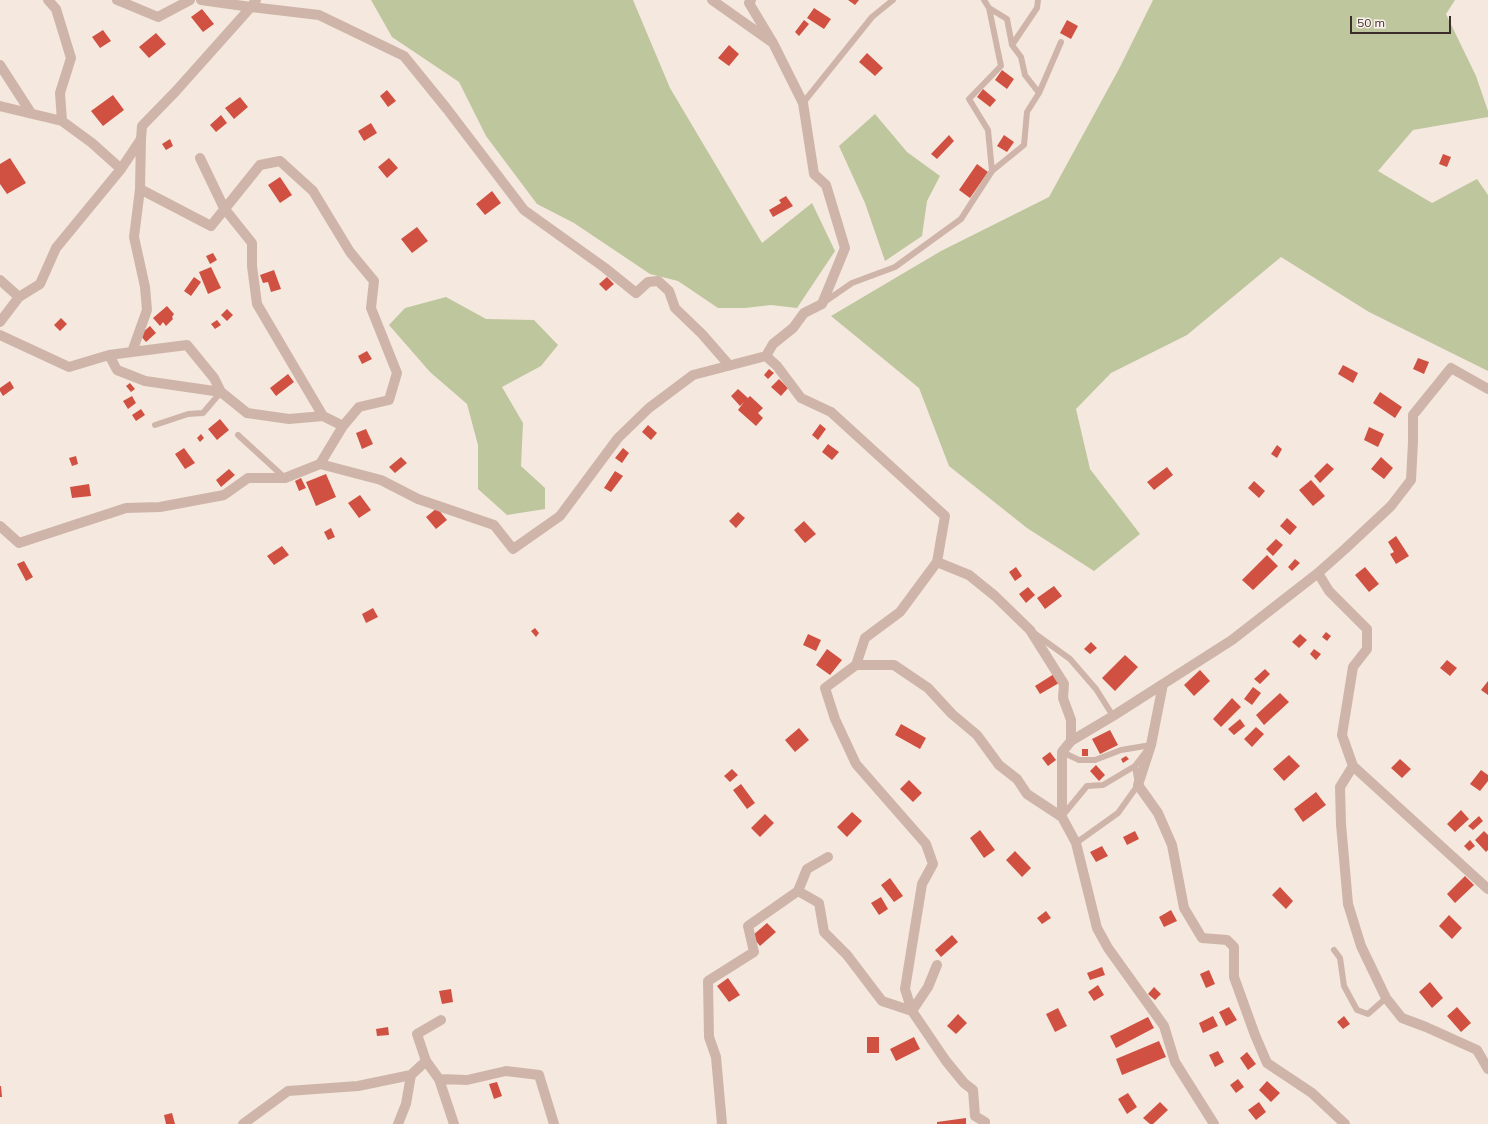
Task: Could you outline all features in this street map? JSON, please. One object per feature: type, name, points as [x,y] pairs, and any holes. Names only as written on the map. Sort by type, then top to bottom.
[{"type":"street","points":[[48,0],[56,9],[71,58],[60,93],[62,121]]},
{"type":"street","points":[[117,0],[158,17],[190,0]]},
{"type":"street","points":[[201,0],[254,4],[319,15],[404,56],[447,109],[524,210],[605,268],[636,293],[648,282],[658,281],[669,291],[675,308],[702,334],[729,365]]},
{"type":"street","points":[[712,0],[773,43]]},
{"type":"street","points":[[0,526],[19,543],[126,508],[160,507],[224,495],[248,478],[285,478],[320,464],[381,480],[418,499],[494,525],[513,549],[560,516],[618,438],[650,408],[693,375],[766,356],[773,344],[793,328],[804,313],[822,304],[846,248],[826,184],[814,174],[803,103],[773,43],[749,3],[751,0]]},
{"type":"street","points":[[132,352],[147,310],[145,287],[134,237],[140,189],[140,139],[142,126],[176,91],[254,4]]},
{"type":"street","points":[[0,65],[31,113]]},
{"type":"street","points":[[0,106],[62,121],[92,143],[121,169]]},
{"type":"street","points":[[0,322],[19,297],[40,284],[56,248],[121,169],[140,139]]},
{"type":"street","points":[[200,158],[224,208],[252,243],[252,266],[257,304],[323,416]]},
{"type":"street","points":[[140,189],[211,226],[260,165],[280,161],[313,191],[350,252],[374,280],[371,308],[397,373],[389,400],[359,407],[343,426],[320,464]]},
{"type":"street","points":[[0,280],[19,297]]},
{"type":"street","points":[[0,335],[69,367],[109,355],[187,345],[214,378],[221,392],[247,413],[289,419],[323,416],[343,426]]},
{"type":"street","points":[[109,355],[117,370],[145,381],[221,392]]},
{"type":"street","points":[[766,356],[777,366],[801,398],[831,412],[945,516],[937,562],[900,612],[865,638],[856,665],[825,688],[835,719],[856,764],[926,844],[933,864],[922,884],[905,989],[912,1011],[946,1061],[964,1083],[973,1090],[975,1116],[984,1122],[984,1124]]},
{"type":"street","points":[[1214,1124],[1175,1062],[1164,1026],[1108,948],[1097,928],[1076,843],[1062,817],[1062,752],[1071,741],[1114,716],[1232,640],[1318,573],[1345,550],[1391,506],[1411,480],[1414,442],[1413,415],[1451,368],[1488,389]]},
{"type":"street","points":[[937,562],[969,575],[995,596],[1030,630],[1064,684],[1063,698],[1072,720],[1071,741]]},
{"type":"street","points":[[1318,573],[1328,591],[1366,629],[1367,649],[1353,667],[1342,736],[1353,766],[1488,889]]},
{"type":"street","points":[[856,665],[894,665],[928,688],[952,714],[977,735],[999,765],[1017,779],[1026,794],[1062,817]]},
{"type":"street","points":[[1163,684],[1151,745],[1138,785],[1158,814],[1172,845],[1184,908],[1202,938],[1227,940],[1234,947],[1234,977],[1267,1063],[1312,1093],[1345,1124]]},
{"type":"street","points":[[1353,766],[1340,787],[1341,824],[1348,904],[1361,946],[1386,998],[1402,1018],[1477,1050],[1488,1069]]},
{"type":"street","points":[[722,1124],[716,1057],[709,1037],[708,981],[754,952],[748,926],[798,891],[807,869],[828,857]]},
{"type":"street","points":[[798,891],[819,903],[824,932],[847,955],[882,1001],[912,1011]]},
{"type":"street","points":[[912,1011],[928,988],[937,965]]},
{"type":"street","points":[[441,1020],[417,1034],[426,1061],[439,1079],[454,1124]]},
{"type":"street","points":[[243,1124],[288,1092],[358,1086],[411,1076],[426,1061]]},
{"type":"street","points":[[439,1079],[467,1080],[506,1071],[539,1075],[554,1124]]},
{"type":"street","points":[[398,1124],[406,1104],[411,1076]]},
{"type":"lane","points":[[803,103],[872,17],[893,0]]},
{"type":"lane","points":[[984,0],[989,8],[1001,66],[969,99],[988,130],[992,171]]},
{"type":"lane","points":[[1012,45],[1037,8],[1038,0]]},
{"type":"lane","points":[[989,8],[1007,18],[1012,45],[1020,57],[1025,75],[1039,93]]},
{"type":"lane","points":[[822,304],[852,283],[895,267],[961,219],[992,171],[1024,145],[1027,112],[1039,93],[1061,42]]},
{"type":"lane","points":[[156,425],[188,414],[203,413],[221,392]]},
{"type":"lane","points":[[238,435],[285,478]]},
{"type":"lane","points":[[1030,630],[1070,659],[1096,689],[1114,716]]},
{"type":"lane","points":[[1062,817],[1087,786],[1103,785],[1135,766],[1151,745]]},
{"type":"lane","points":[[1062,752],[1079,760],[1095,760],[1121,750],[1151,745]]},
{"type":"lane","points":[[1076,843],[1118,813],[1138,785],[1135,766]]},
{"type":"lane","points":[[1334,950],[1340,958],[1344,986],[1357,1010],[1368,1014],[1386,998]]},
{"type":"green space","points":[[371,0],[633,0],[670,88],[762,243],[812,203],[835,251],[797,308],[771,305],[745,308],[718,308],[678,281],[650,274],[574,223],[537,204],[486,136],[459,82],[392,37]]},
{"type":"green space","points":[[1153,0],[1455,0],[1446,14],[1476,76],[1488,111],[1488,117],[1413,130],[1378,171],[1432,203],[1477,179],[1488,195],[1488,371],[1369,312],[1281,257],[1187,335],[1111,373],[1076,409],[1090,469],[1140,534],[1094,571],[1027,528],[949,466],[919,388],[831,316],[941,251],[1049,197],[1120,67]]},
{"type":"green space","points":[[875,114],[907,152],[940,176],[927,201],[922,236],[885,261],[865,203],[839,146]]},
{"type":"green space","points":[[446,297],[486,319],[534,320],[558,345],[541,366],[502,387],[523,423],[521,466],[545,488],[545,509],[507,515],[478,489],[478,445],[467,404],[430,372],[389,325],[405,308]]},
{"type":"building","points":[[848,0],[859,0],[855,5]]},
{"type":"building","points":[[814,8],[831,19],[824,29],[807,18]]},
{"type":"building","points":[[202,9],[214,24],[203,32],[191,17]]},
{"type":"building","points":[[804,20],[809,24],[799,36],[795,32]]},
{"type":"building","points":[[1067,20],[1078,26],[1071,39],[1060,33]]},
{"type":"building","points":[[103,30],[111,41],[100,48],[92,37]]},
{"type":"building","points":[[156,33],[166,44],[149,58],[139,47]]},
{"type":"building","points":[[729,45],[739,54],[729,66],[718,58]]},
{"type":"building","points":[[867,53],[883,68],[875,76],[859,62]]},
{"type":"building","points":[[1002,70],[1014,79],[1007,89],[995,80]]},
{"type":"building","points":[[983,89],[996,100],[990,107],[977,97]]},
{"type":"building","points":[[387,90],[396,101],[388,107],[380,96]]},
{"type":"building","points":[[113,95],[124,110],[103,126],[91,111]]},
{"type":"building","points":[[240,97],[248,107],[234,119],[225,108]]},
{"type":"building","points":[[221,115],[227,123],[216,132],[210,125]]},
{"type":"building","points":[[371,123],[377,133],[364,141],[358,131]]},
{"type":"building","points":[[949,135],[954,141],[937,159],[931,154]]},
{"type":"building","points":[[1004,135],[1014,142],[1007,152],[997,146]]},
{"type":"building","points":[[170,139],[173,146],[166,150],[162,144]]},
{"type":"building","points":[[1443,154],[1451,157],[1447,167],[1439,164]]},
{"type":"building","points":[[10,158],[26,183],[7,194],[0,184],[0,164]]},
{"type":"building","points":[[389,158],[398,168],[387,178],[378,167]]},
{"type":"building","points":[[977,164],[988,172],[970,198],[959,190]]},
{"type":"building","points":[[280,177],[292,195],[280,203],[268,185]]},
{"type":"building","points":[[492,191],[501,203],[485,215],[476,204]]},
{"type":"building","points":[[786,196],[793,206],[773,217],[769,210],[781,203],[779,200]]},
{"type":"building","points":[[417,227],[428,241],[412,253],[401,239]]},
{"type":"building","points":[[213,253],[217,260],[210,264],[206,256]]},
{"type":"building","points":[[211,267],[221,288],[208,294],[199,272]]},
{"type":"building","points":[[274,270],[281,289],[271,292],[268,282],[263,283],[260,275]]},
{"type":"building","points":[[194,277],[201,282],[191,296],[184,291]]},
{"type":"building","points":[[607,277],[614,284],[606,291],[599,284]]},
{"type":"building","points":[[167,306],[174,314],[172,317],[173,319],[166,326],[163,322],[160,326],[153,318]]},
{"type":"building","points":[[227,309],[233,315],[227,321],[221,315]]},
{"type":"building","points":[[61,318],[67,324],[60,331],[54,325]]},
{"type":"building","points":[[217,320],[221,325],[215,329],[211,324]]},
{"type":"building","points":[[150,326],[156,333],[146,342],[140,335]]},
{"type":"building","points":[[367,351],[372,359],[362,364],[358,356]]},
{"type":"building","points":[[1418,358],[1429,362],[1424,374],[1413,369]]},
{"type":"building","points":[[1343,365],[1358,373],[1353,383],[1338,374]]},
{"type":"building","points":[[769,369],[774,373],[768,379],[764,375]]},
{"type":"building","points":[[288,374],[294,382],[276,396],[270,388]]},
{"type":"building","points":[[779,379],[788,388],[781,396],[771,387]]},
{"type":"building","points":[[10,381],[14,388],[3,396],[0,388]]},
{"type":"building","points":[[130,383],[135,389],[131,392],[126,386]]},
{"type":"building","points":[[738,389],[748,398],[750,396],[763,408],[758,413],[763,418],[756,426],[738,410],[744,402],[740,406],[731,396]]},
{"type":"building","points":[[1380,392],[1402,407],[1395,418],[1373,403]]},
{"type":"building","points":[[132,396],[136,403],[128,409],[123,401]]},
{"type":"building","points":[[141,409],[145,415],[136,421],[132,415]]},
{"type":"building","points":[[220,419],[229,430],[217,440],[208,429]]},
{"type":"building","points":[[820,424],[826,429],[818,440],[812,435]]},
{"type":"building","points":[[648,425],[657,433],[651,440],[642,432]]},
{"type":"building","points":[[1369,427],[1384,434],[1378,447],[1364,440]]},
{"type":"building","points":[[366,429],[373,444],[362,449],[356,433]]},
{"type":"building","points":[[201,434],[204,438],[200,442],[197,438]]},
{"type":"building","points":[[828,444],[839,452],[832,460],[822,452]]},
{"type":"building","points":[[1277,445],[1282,449],[1277,458],[1271,454]]},
{"type":"building","points":[[184,448],[195,463],[185,469],[175,454]]},
{"type":"building","points":[[623,448],[629,453],[622,463],[615,458]]},
{"type":"building","points":[[76,456],[78,464],[72,466],[69,458]]},
{"type":"building","points":[[401,457],[407,463],[395,473],[389,467]]},
{"type":"building","points":[[1381,457],[1393,468],[1384,479],[1371,469]]},
{"type":"building","points":[[1327,463],[1334,469],[1320,483],[1314,476]]},
{"type":"building","points":[[1167,467],[1173,475],[1154,490],[1147,482]]},
{"type":"building","points":[[229,469],[235,475],[221,487],[216,480]]},
{"type":"building","points":[[615,471],[623,476],[611,492],[604,488]]},
{"type":"building","points":[[326,474],[336,497],[316,506],[306,482]]},
{"type":"building","points":[[301,478],[306,488],[299,491],[295,481]]},
{"type":"building","points":[[1311,480],[1325,496],[1313,506],[1299,490]]},
{"type":"building","points":[[1254,481],[1265,491],[1259,498],[1248,488]]},
{"type":"building","points":[[89,484],[91,496],[72,498],[70,487]]},
{"type":"building","points":[[360,495],[371,510],[359,518],[348,503]]},
{"type":"building","points":[[437,508],[447,520],[436,529],[426,517]]},
{"type":"building","points":[[738,512],[745,518],[736,528],[729,521]]},
{"type":"building","points":[[1287,518],[1297,527],[1290,535],[1280,526]]},
{"type":"building","points":[[804,521],[816,534],[805,543],[794,530]]},
{"type":"building","points":[[331,528],[335,537],[328,540],[324,532]]},
{"type":"building","points":[[1396,536],[1409,556],[1396,564],[1390,554],[1394,552],[1388,542]]},
{"type":"building","points":[[1276,539],[1283,545],[1273,556],[1266,549]]},
{"type":"building","points":[[282,546],[289,555],[274,565],[267,556]]},
{"type":"building","points":[[1267,555],[1278,566],[1253,590],[1242,580]]},
{"type":"building","points":[[1295,559],[1300,563],[1292,571],[1288,567]]},
{"type":"building","points":[[24,561],[33,577],[26,581],[17,564]]},
{"type":"building","points":[[1016,567],[1022,576],[1015,581],[1009,572]]},
{"type":"building","points":[[1365,567],[1379,584],[1369,592],[1355,575]]},
{"type":"building","points":[[1054,586],[1062,596],[1045,609],[1037,598]]},
{"type":"building","points":[[1028,587],[1035,595],[1026,603],[1019,594]]},
{"type":"building","points":[[373,608],[378,617],[366,623],[362,614]]},
{"type":"building","points":[[535,628],[539,633],[536,637],[531,631]]},
{"type":"building","points":[[1326,632],[1331,636],[1327,641],[1322,637]]},
{"type":"building","points":[[808,634],[821,640],[816,651],[803,645]]},
{"type":"building","points":[[1300,634],[1307,640],[1299,648],[1292,642]]},
{"type":"building","points":[[1091,642],[1097,648],[1090,654],[1084,649]]},
{"type":"building","points":[[827,649],[842,660],[830,675],[816,665]]},
{"type":"building","points":[[1314,649],[1321,654],[1316,660],[1310,654]]},
{"type":"building","points":[[1125,655],[1138,667],[1115,691],[1102,678]]},
{"type":"building","points":[[1447,660],[1457,668],[1450,676],[1440,668]]},
{"type":"building","points":[[1265,669],[1270,674],[1260,684],[1254,679]]},
{"type":"building","points":[[1200,670],[1210,681],[1194,696],[1184,685]]},
{"type":"building","points":[[1054,674],[1059,683],[1040,694],[1035,686]]},
{"type":"building","points":[[1488,681],[1488,695],[1481,690]]},
{"type":"building","points":[[1253,687],[1261,693],[1252,705],[1244,699]]},
{"type":"building","points":[[1280,693],[1289,702],[1264,725],[1256,715]]},
{"type":"building","points":[[1232,698],[1241,707],[1221,727],[1213,719]]},
{"type":"building","points":[[1240,719],[1245,726],[1234,735],[1228,729]]},
{"type":"building","points":[[901,724],[926,738],[920,749],[895,735]]},
{"type":"building","points":[[1256,727],[1264,734],[1252,747],[1244,739]]},
{"type":"building","points":[[799,728],[809,740],[795,752],[785,740]]},
{"type":"building","points":[[1110,730],[1118,745],[1100,754],[1092,739]]},
{"type":"building","points":[[1082,749],[1088,749],[1088,756],[1082,756]]},
{"type":"building","points":[[1050,752],[1056,760],[1048,766],[1042,758]]},
{"type":"building","points":[[1289,755],[1300,766],[1284,781],[1273,769]]},
{"type":"building","points":[[1126,756],[1129,759],[1123,763],[1121,759]]},
{"type":"building","points":[[1400,759],[1411,769],[1402,778],[1391,768]]},
{"type":"building","points":[[1096,765],[1105,775],[1099,781],[1090,771]]},
{"type":"building","points":[[732,769],[738,775],[730,782],[724,776]]},
{"type":"building","points":[[1481,770],[1488,775],[1488,781],[1480,791],[1470,784]]},
{"type":"building","points":[[909,780],[922,793],[913,802],[900,789]]},
{"type":"building","points":[[741,784],[755,803],[747,809],[733,790]]},
{"type":"building","points":[[1316,792],[1326,805],[1303,822],[1294,809]]},
{"type":"building","points":[[1461,810],[1469,819],[1455,832],[1447,824]]},
{"type":"building","points":[[852,812],[862,821],[847,837],[837,827]]},
{"type":"building","points":[[765,814],[774,823],[760,837],[751,828]]},
{"type":"building","points":[[1479,816],[1483,821],[1473,830],[1468,826]]},
{"type":"building","points":[[980,830],[995,850],[984,858],[970,838]]},
{"type":"building","points":[[1135,831],[1139,839],[1127,845],[1123,837]]},
{"type":"building","points":[[1484,831],[1488,835],[1488,850],[1486,852],[1475,840]]},
{"type":"building","points":[[1470,840],[1475,846],[1469,851],[1464,846]]},
{"type":"building","points":[[1102,846],[1108,856],[1096,862],[1090,852]]},
{"type":"building","points":[[1015,851],[1031,868],[1022,877],[1006,860]]},
{"type":"building","points":[[1465,876],[1474,885],[1455,903],[1447,894]]},
{"type":"building","points":[[890,878],[903,896],[894,902],[881,885]]},
{"type":"building","points":[[1280,887],[1293,901],[1286,909],[1272,895]]},
{"type":"building","points":[[881,897],[888,909],[879,915],[871,903]]},
{"type":"building","points":[[1171,910],[1177,921],[1164,927],[1159,917]]},
{"type":"building","points":[[1046,911],[1051,918],[1042,924],[1037,918]]},
{"type":"building","points":[[1449,915],[1462,928],[1452,939],[1439,926]]},
{"type":"building","points":[[767,923],[776,932],[760,946],[752,936]]},
{"type":"building","points":[[952,935],[958,942],[941,957],[935,950]]},
{"type":"building","points":[[1102,967],[1105,975],[1090,980],[1087,973]]},
{"type":"building","points":[[1209,970],[1215,984],[1206,988],[1200,974]]},
{"type":"building","points":[[728,978],[740,995],[729,1002],[717,986]]},
{"type":"building","points":[[1430,982],[1443,998],[1432,1008],[1419,992]]},
{"type":"building","points":[[1098,985],[1104,995],[1094,1001],[1088,992]]},
{"type":"building","points":[[1154,987],[1161,994],[1155,1000],[1148,994]]},
{"type":"building","points":[[451,989],[453,1002],[442,1004],[439,991]]},
{"type":"building","points":[[1229,1007],[1237,1020],[1226,1026],[1219,1012]]},
{"type":"building","points":[[1457,1007],[1471,1023],[1461,1032],[1447,1016]]},
{"type":"building","points":[[1058,1008],[1067,1026],[1055,1032],[1046,1014]]},
{"type":"building","points":[[958,1014],[967,1023],[956,1034],[947,1026]]},
{"type":"building","points":[[1213,1016],[1218,1026],[1203,1033],[1199,1023]]},
{"type":"building","points":[[1344,1016],[1350,1024],[1343,1029],[1337,1022]]},
{"type":"building","points":[[1148,1017],[1154,1028],[1116,1048],[1110,1036]]},
{"type":"building","points":[[388,1027],[389,1035],[377,1036],[376,1029]]},
{"type":"building","points":[[867,1037],[879,1037],[879,1053],[867,1053]]},
{"type":"building","points":[[914,1037],[920,1049],[896,1061],[890,1049]]},
{"type":"building","points":[[1159,1041],[1166,1057],[1122,1075],[1116,1059]]},
{"type":"building","points":[[1218,1051],[1224,1062],[1215,1067],[1209,1055]]},
{"type":"building","points":[[1247,1052],[1256,1064],[1248,1070],[1240,1058]]},
{"type":"building","points":[[1238,1079],[1244,1087],[1236,1093],[1230,1085]]},
{"type":"building","points":[[1267,1081],[1280,1093],[1271,1102],[1259,1090]]},
{"type":"building","points":[[497,1082],[502,1096],[494,1099],[489,1084]]},
{"type":"building","points":[[1,1086],[2,1097],[0,1097]]},
{"type":"building","points":[[1128,1093],[1137,1107],[1127,1114],[1118,1099]]},
{"type":"building","points":[[1160,1102],[1168,1110],[1153,1124],[1150,1124],[1143,1118]]},
{"type":"building","points":[[1259,1102],[1266,1112],[1256,1120],[1248,1110]]},
{"type":"building","points":[[172,1113],[175,1124],[166,1124],[164,1115]]},
{"type":"building","points":[[966,1118],[966,1124],[937,1124],[937,1122]]}]
